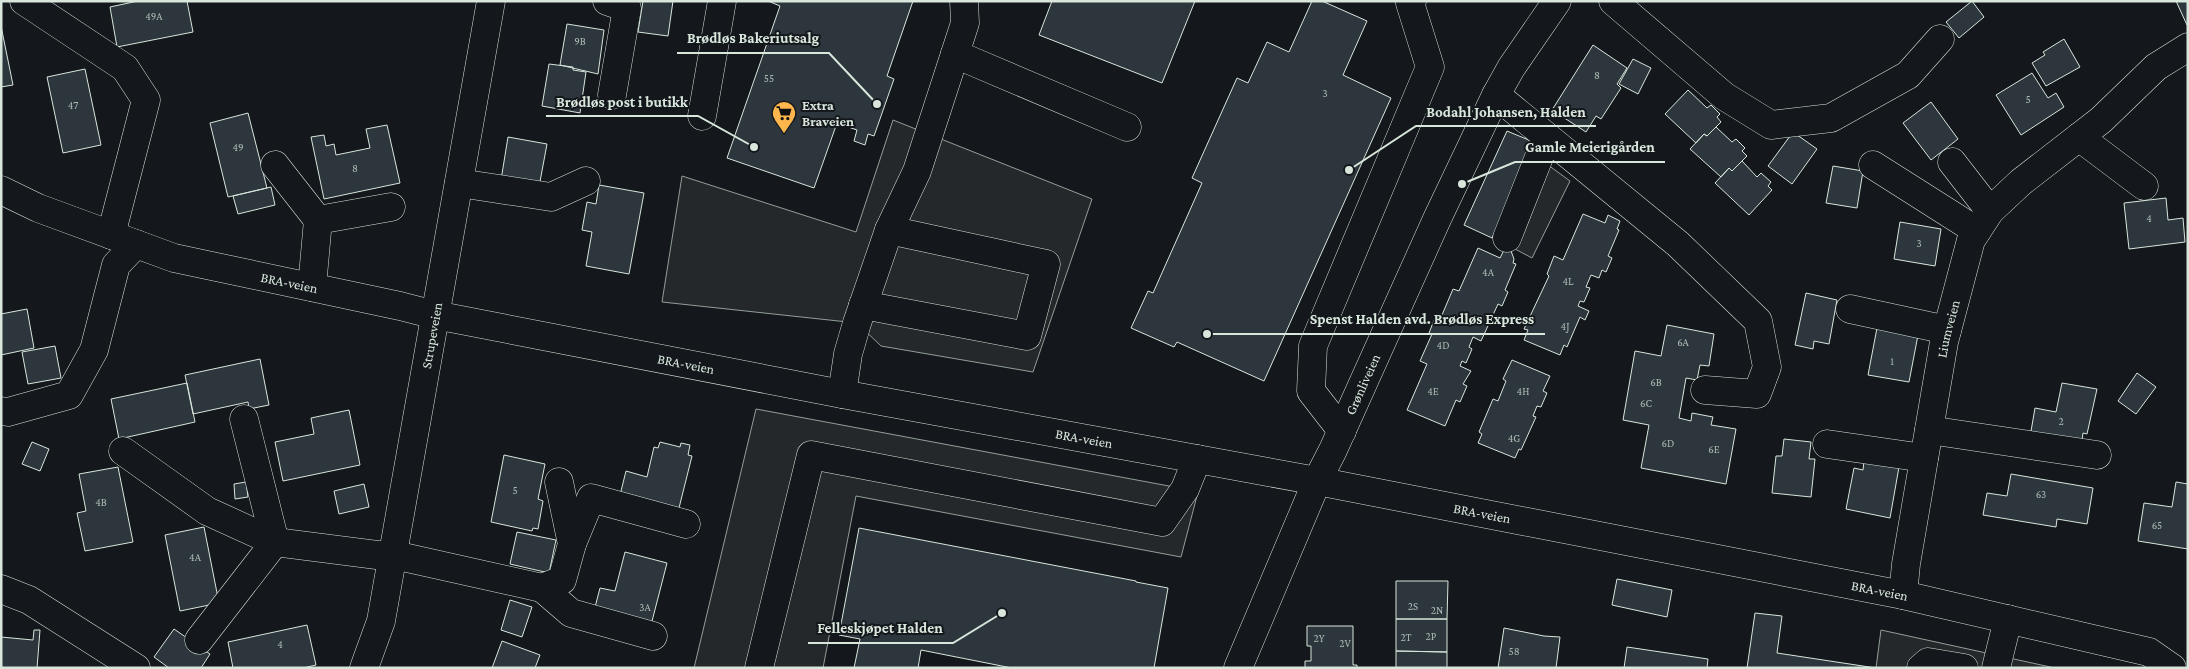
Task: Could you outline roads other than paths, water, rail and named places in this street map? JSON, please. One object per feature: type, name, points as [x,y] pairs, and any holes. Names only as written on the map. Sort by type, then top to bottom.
[{"type":"main road","points":[[24,1],[125,68],[146,100],[111,234]]},
{"type":"main road","name":"Strupeveien","points":[[364,668],[381,621],[394,555],[491,1]]},
{"type":"main road","points":[[607,1],[627,8],[612,95]]},
{"type":"main road","points":[[702,116],[722,1]]},
{"type":"main road","points":[[842,394],[848,354],[863,305],[889,230],[917,171],[965,23],[964,1]]},
{"type":"main road","points":[[1342,431],[1311,391],[1313,346],[1430,67],[1410,3],[1412,1]]},
{"type":"main road","name":"Grønliveien","points":[[1238,668],[1316,481],[1342,431],[1496,95],[1510,68],[1557,1]]},
{"type":"main road","points":[[1613,1],[1724,96],[1771,125],[1831,118],[1908,75],[1940,39]]},
{"type":"main road","name":"Liumveien","points":[[1903,595],[1906,564],[1947,330],[1971,240],[1984,221],[2021,182],[2101,120],[2156,66],[2188,47]]},
{"type":"main road","points":[[955,54],[1127,127]]},
{"type":"main road","points":[[1496,95],[1678,244],[1758,321],[1767,367],[1757,394],[1705,390]]},
{"type":"main road","points":[[1507,238],[1547,137]]},
{"type":"main road","points":[[2079,137],[2144,186]]},
{"type":"main road","points":[[1952,162],[1984,221]]},
{"type":"main road","points":[[276,165],[318,220],[312,287]]},
{"type":"main road","points":[[1873,165],[1984,221]]},
{"type":"main road","points":[[459,183],[551,197],[586,181]]},
{"type":"main road","name":"BRA-veien","points":[[1,190],[38,208],[174,258],[435,315],[842,394],[1316,481],[1903,595],[2149,652],[2172,668]]},
{"type":"main road","points":[[318,220],[392,207]]},
{"type":"main road","points":[[863,305],[1027,336],[1046,264],[889,230]]},
{"type":"main road","points":[[1,410],[8,412],[69,395],[94,350],[116,265],[136,244]]},
{"type":"main road","points":[[1850,309],[1947,330]]},
{"type":"main road","points":[[244,419],[275,542]]},
{"type":"main road","points":[[1929,430],[2097,455]]},
{"type":"main road","points":[[1827,444],[1924,458]]},
{"type":"main road","points":[[123,451],[207,511],[275,542],[376,555],[394,555],[542,588],[571,613],[653,636]]},
{"type":"main road","points":[[759,668],[811,455],[1162,522],[1185,490],[1197,459]]},
{"type":"main road","points":[[559,482],[572,544]]},
{"type":"main road","points":[[542,588],[562,580],[572,544],[591,498],[686,524]]},
{"type":"main road","points":[[199,640],[275,542]]},
{"type":"main road","points":[[1,589],[29,600],[136,668]]},
{"type":"main road","points":[[1996,668],[2008,619]]},
{"type":"main road","points":[[1921,668],[1928,662],[1964,668]]},
{"type":"place","name":"Brødløs Bakeriutsalg","points":[[877,104]]},
{"type":"place","name":"Extra Braveien","points":[[784,134]]},
{"type":"place","name":"Brødløs post i butikk","points":[[754,147]]},
{"type":"place","name":"Bodahl Johansen, Halden","points":[[1349,170]]},
{"type":"place","name":"Gamle Meierigården","points":[[1462,184]]},
{"type":"place","name":"Spenst Halden avd. Brødløs Express","points":[[1207,334]]},
{"type":"place","name":"Felleskjøpet Halden","points":[[1002,613]]}]
